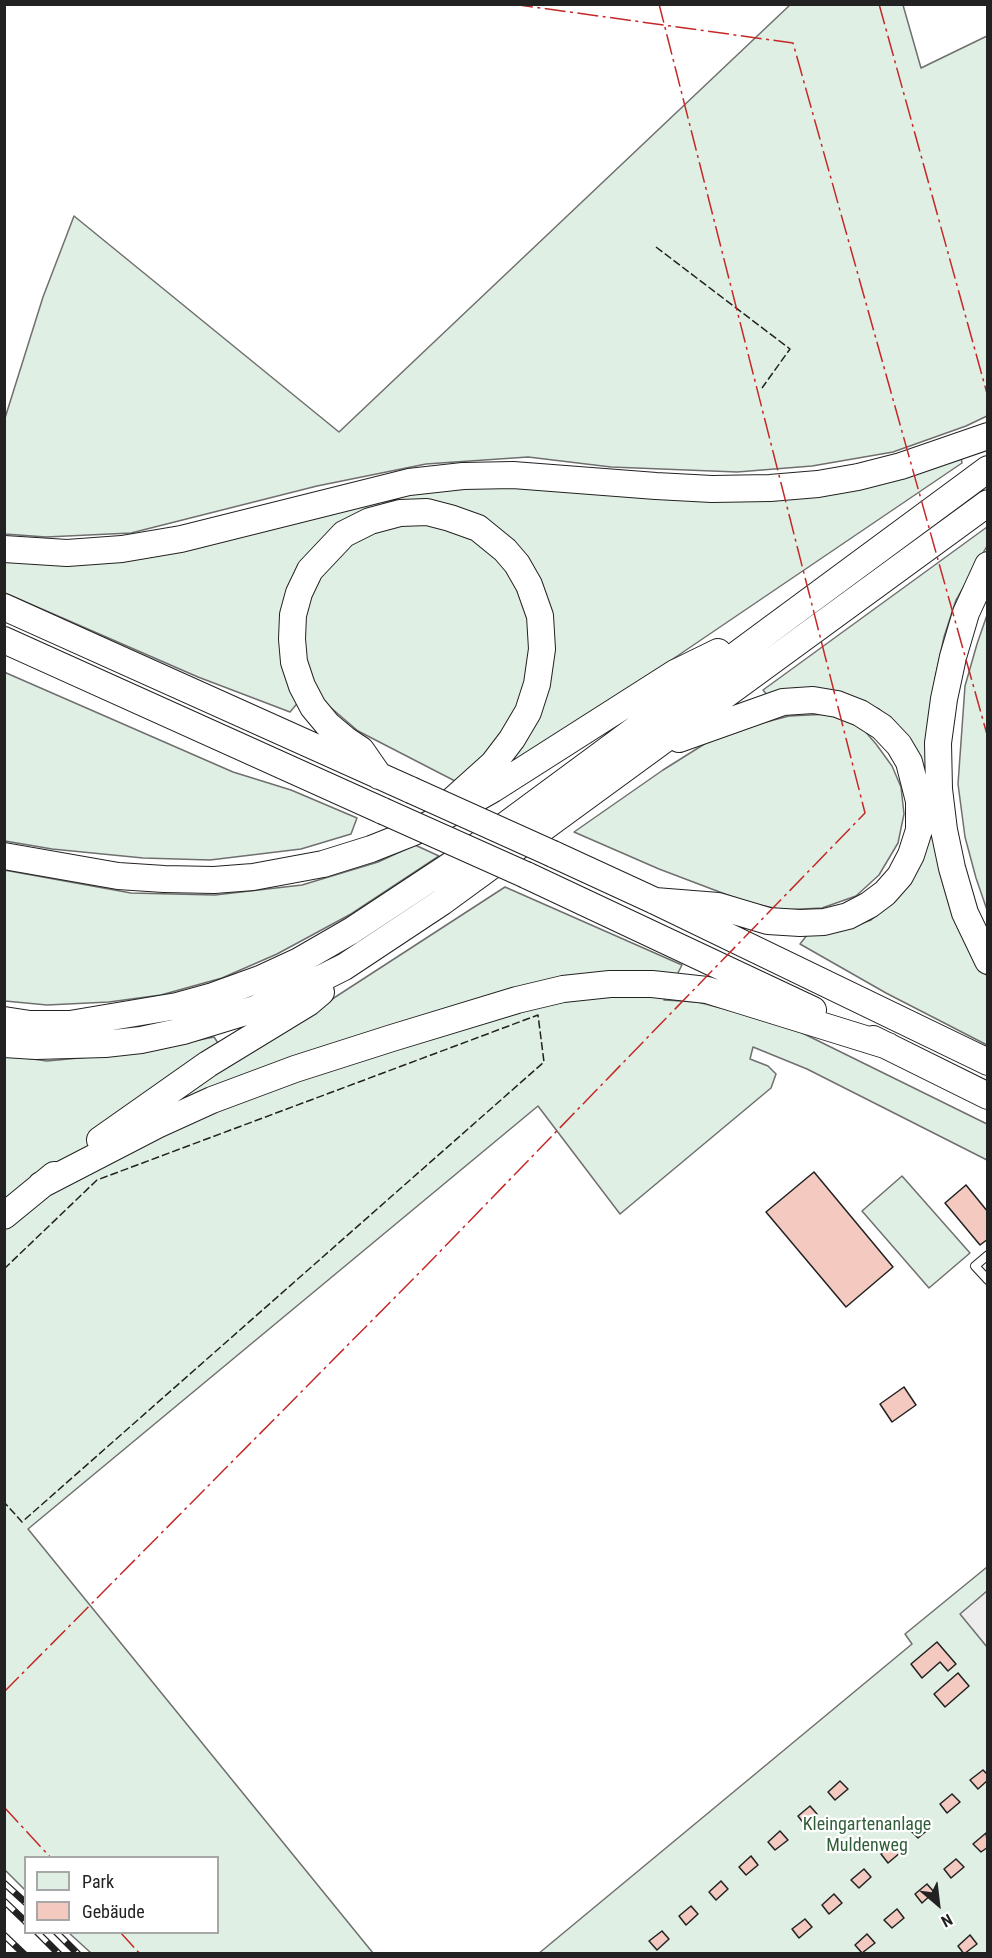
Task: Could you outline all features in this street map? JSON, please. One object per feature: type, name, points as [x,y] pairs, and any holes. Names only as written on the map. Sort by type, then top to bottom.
[{"type":"highway","points":[[4,549],[68,553],[134,547],[181,539],[409,482],[463,476],[513,475],[712,489],[818,484],[901,466],[987,436]]},
{"type":"highway","points":[[4,1020],[30,1024],[70,1024],[177,1006],[260,979],[299,961],[351,931],[457,861],[987,469]]},
{"type":"highway","points":[[4,1044],[36,1046],[105,1044],[141,1040],[183,1031],[255,1009],[344,967],[452,895],[987,503]]},
{"type":"highway","points":[[380,776],[361,750],[328,725],[313,707],[302,686],[294,662],[293,615],[299,593],[310,570],[344,534],[370,521],[400,513],[427,512],[478,528],[505,550],[517,564],[529,585],[540,616],[542,649],[537,684],[528,712],[512,738],[493,764],[414,832]]},
{"type":"highway","points":[[987,565],[966,613],[953,657],[938,743],[939,789],[952,868],[965,913],[987,961]]},
{"type":"highway","points":[[4,607],[655,901],[987,1062]]},
{"type":"highway","points":[[4,856],[118,876],[164,879],[214,880],[253,877],[324,864],[414,832],[494,789],[675,673],[775,625]]},
{"type":"highway","points":[[4,640],[526,875],[888,1046],[987,1096]]},
{"type":"highway","points":[[4,657],[50,661]]},
{"type":"highway","points":[[655,901],[718,906],[768,921],[800,924],[848,916],[885,893],[900,876],[911,855],[919,830],[919,801],[909,762],[898,745],[882,727],[860,713],[837,704],[813,700],[783,702],[659,745]]},
{"type":"highway","points":[[4,1216],[40,1185],[123,1123],[208,1064],[308,1003],[377,946]]},
{"type":"highway","points":[[40,1185],[157,1125],[212,1100],[295,1069],[414,1031],[517,1000],[563,989],[610,984],[652,984],[707,990],[888,1046]]},
{"type":"lane","points":[[987,1255],[975,1266],[987,1280]]},
{"type":"green space","points":[[791,4],[903,5],[921,68],[987,36],[987,416],[966,426],[893,452],[812,466],[737,472],[611,467],[528,457],[426,464],[317,486],[131,533],[46,537],[5,534],[5,418],[43,297],[74,216],[339,432]]},
{"type":"green space","points":[[961,457],[962,463],[515,766],[473,767],[455,781],[358,731],[323,701],[312,686],[290,712],[198,677],[5,593],[5,560],[418,490],[499,484],[749,501],[835,492]]},
{"type":"green space","points":[[987,527],[987,546],[956,600],[944,637],[935,679],[926,761],[930,793],[899,728],[879,709],[849,696],[768,696],[763,690]]},
{"type":"green space","points":[[987,615],[987,910],[965,837],[958,784],[965,686]]},
{"type":"green space","points":[[4,672],[233,772],[291,790],[357,818],[351,834],[301,849],[210,860],[143,858],[52,849],[5,841]]},
{"type":"green space","points":[[830,714],[857,722],[892,766],[901,787],[904,814],[898,843],[879,875],[856,896],[822,908],[783,910],[746,902],[659,869],[574,832],[706,743],[747,727],[789,716]]},
{"type":"green space","points":[[928,815],[987,976],[987,1045],[886,993],[800,944],[807,935],[841,931],[871,920],[901,893]]},
{"type":"green space","points":[[415,845],[439,856],[351,914],[277,954],[222,978],[161,995],[109,1002],[47,1005],[5,1001],[4,870],[131,893],[215,895],[302,885],[378,862]]},
{"type":"green space","points":[[505,887],[682,965],[664,1000],[698,1002],[788,1026],[987,1124],[987,1160],[807,1069],[753,1047],[750,1059],[768,1066],[776,1074],[771,1088],[620,1214],[538,1106],[28,1529],[373,1953],[91,1953],[70,1934],[219,1934],[219,1856],[24,1856],[24,1889],[5,1870],[4,1055],[47,1061],[133,1053],[214,1037],[232,1064]]},
{"type":"green space","points":[[902,1176],[970,1253],[929,1288],[862,1211]]},
{"type":"green space","name":"Kleingartenanlage Muldenweg","points":[[987,1567],[987,1953],[538,1954],[912,1644],[905,1634]]},
{"type":"shaded area","points":[[987,1591],[987,1647],[960,1614]]},
{"type":"building","points":[[814,1172],[893,1267],[846,1307],[766,1212]]},
{"type":"building","points":[[966,1185],[988,1212],[988,1239],[980,1245],[945,1203]]},
{"type":"building","points":[[904,1387],[916,1405],[892,1422],[880,1404]]},
{"type":"building","points":[[937,1642],[956,1664],[948,1671],[940,1662],[922,1678],[911,1664]]},
{"type":"building","points":[[958,1673],[969,1686],[945,1707],[934,1694]]},
{"type":"building","points":[[983,1770],[988,1775],[988,1780],[978,1789],[970,1780]]},
{"type":"building","points":[[840,1781],[848,1789],[835,1800],[828,1792]]},
{"type":"building","points":[[952,1794],[960,1802],[947,1813],[940,1804]]},
{"type":"building","points":[[810,1806],[817,1814],[805,1825],[798,1816]]},
{"type":"building","points":[[923,1819],[930,1828],[918,1838],[910,1830]]},
{"type":"building","points":[[780,1831],[788,1840],[775,1850],[768,1842]]},
{"type":"building","points":[[986,1833],[988,1847],[981,1852],[973,1844]]},
{"type":"building","points":[[893,1844],[901,1852],[888,1863],[881,1854]]},
{"type":"building","points":[[751,1856],[758,1865],[746,1875],[739,1867]]},
{"type":"building","points":[[956,1859],[964,1867],[951,1878],[944,1869]]},
{"type":"building","points":[[864,1869],[871,1877],[859,1888],[851,1880]]},
{"type":"building","points":[[721,1881],[728,1889],[716,1900],[709,1892]]},
{"type":"building","points":[[927,1884],[934,1892],[922,1903],[915,1894]]},
{"type":"building","points":[[834,1894],[842,1903],[829,1914],[822,1905]]},
{"type":"building","points":[[691,1906],[698,1914],[686,1925],[679,1916]]},
{"type":"building","points":[[897,1909],[904,1918],[892,1928],[884,1920]]},
{"type":"building","points":[[805,1919],[812,1927],[799,1938],[792,1929]]},
{"type":"building","points":[[662,1931],[669,1939],[657,1950],[649,1941]]},
{"type":"building","points":[[867,1934],[875,1943],[862,1953],[855,1945]]},
{"type":"building","points":[[970,1935],[977,1944],[964,1954],[958,1946]]},
{"type":"railway","points":[[4,1883],[24,1901]]},
{"type":"railway","points":[[4,1901],[24,1920]]},
{"type":"railway","points":[[39,1934],[59,1954]]},
{"type":"railway","points":[[58,1934],[78,1954]]},
{"type":"railway","points":[[4,1935],[24,1954]]},
{"type":"fence","points":[[656,247],[790,349],[762,388]]},
{"type":"fence","points":[[4,1269],[97,1180],[538,1015],[544,1062],[22,1522],[4,1502]]},
{"type":"power","points":[[512,4],[793,43],[988,738]]},
{"type":"power","points":[[4,1692],[426,1266],[865,813],[659,4]]},
{"type":"power","points":[[879,4],[988,397]]},
{"type":"power","points":[[4,1807],[49,1856]]},
{"type":"power","points":[[122,1934],[140,1954]]}]
